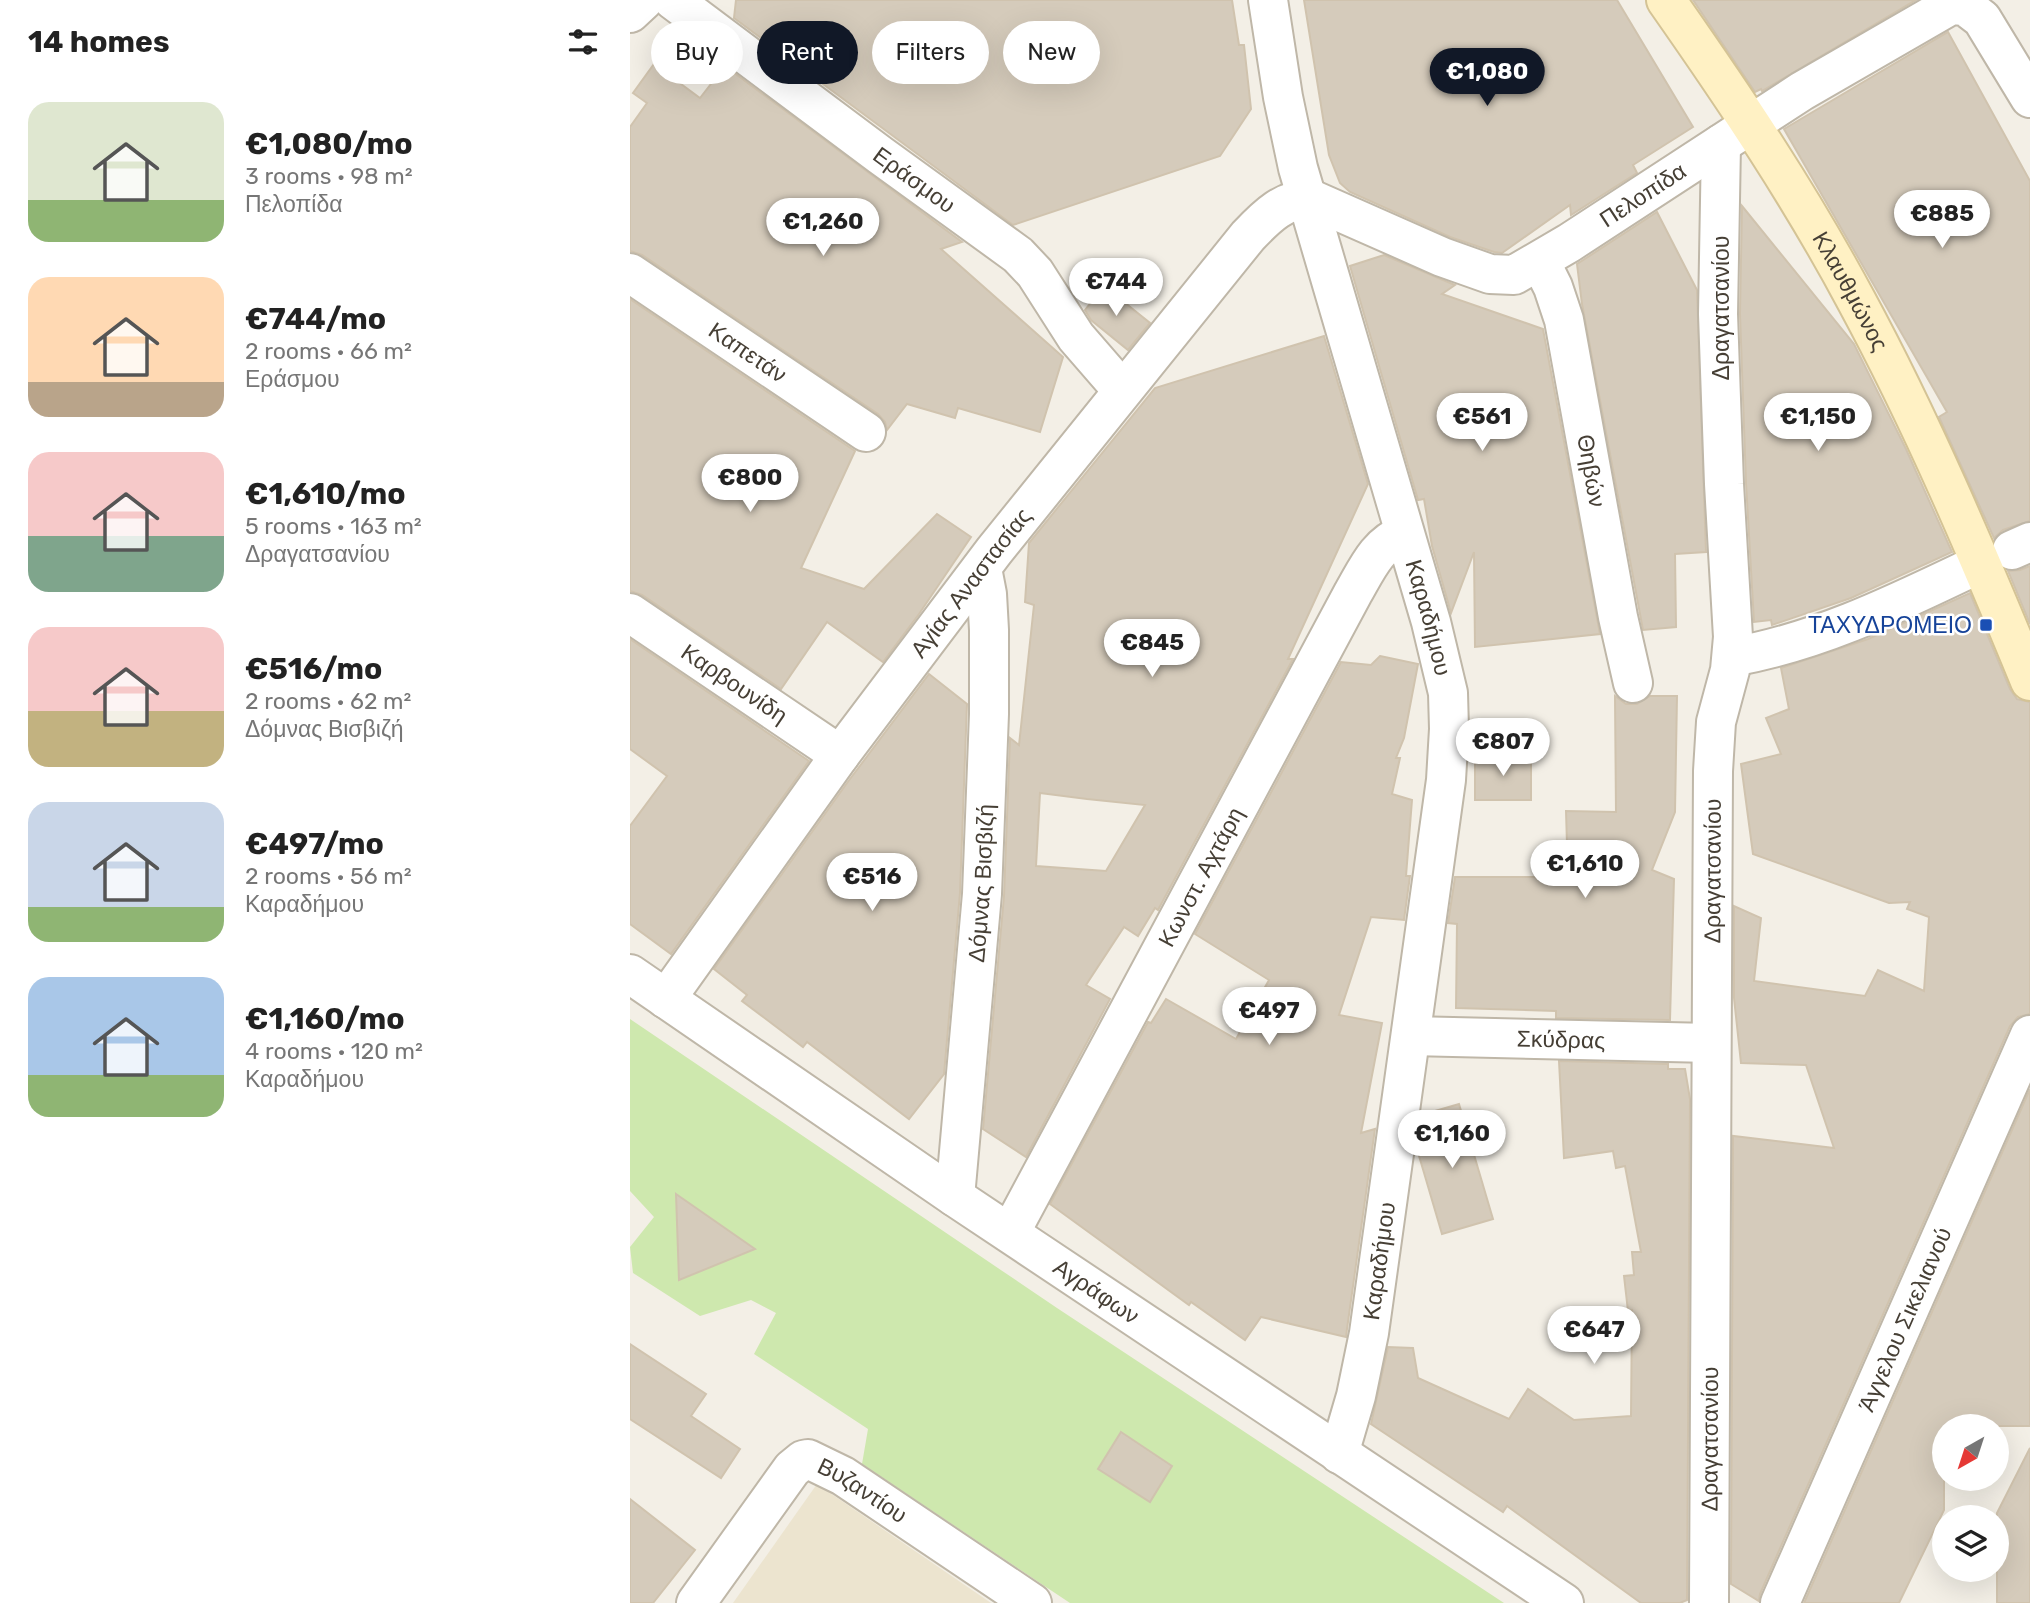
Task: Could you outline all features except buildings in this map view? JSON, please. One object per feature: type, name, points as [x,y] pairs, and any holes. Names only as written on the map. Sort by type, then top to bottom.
[{"type":"main road","name":"Κλαυθμώνος","points":[[1666,0],[1736,133],[1814,224],[1856,299],[1928,445],[2007,552],[2030,681]]},
{"type":"street","points":[[630,13],[644,0]]},
{"type":"street","name":"Εράσμου","points":[[673,0],[869,148],[1018,255],[1035,273],[1076,337],[1122,390]]},
{"type":"street","name":"Καραδήμου","points":[[1268,0],[1290,135],[1306,199],[1448,693],[1446,780],[1369,1333],[1356,1396],[1339,1454]]},
{"type":"street","name":"Πελοπίδα","points":[[1306,199],[1326,205],[1442,257],[1490,274],[1514,275],[1540,261],[1736,133],[1944,7],[1965,6],[1975,13],[1989,29],[2030,98]]},
{"type":"street","name":"Δραγατσανίου","points":[[1709,1603],[1714,747],[1718,713],[1732,657],[1733,629],[1718,314],[1736,133]]},
{"type":"street","name":"Αγίας Αναστασίας","points":[[666,999],[840,755],[1122,390],[1257,226],[1276,210],[1306,199]]},
{"type":"street","name":"Θηβών","points":[[1540,261],[1553,287],[1564,320],[1618,617],[1633,683]]},
{"type":"street","name":"Καπετάν","points":[[630,274],[866,432]]},
{"type":"street","name":"Κωνστ. Αχτάρη","points":[[1010,1233],[1353,593],[1382,546],[1404,534]]},
{"type":"street","points":[[1732,657],[1768,651],[1831,631],[2007,552]]},
{"type":"street","name":"Δόμνας Βισβιζή","points":[[955,1197],[982,894],[989,672],[987,594],[982,568]]},
{"type":"street","name":"Καρβουνίδη","points":[[630,613],[840,755]]},
{"type":"street","name":"Αγράφων","points":[[630,974],[955,1197],[1564,1603]]},
{"type":"street","name":"Άγγελου Σικελιανού","points":[[1780,1603],[2030,1035]]},
{"type":"street","name":"Σκύδρας","points":[[1411,1036],[1711,1043]]},
{"type":"street","name":"Βυζαντίου","points":[[696,1603],[792,1469],[808,1459],[843,1476],[1032,1603]]},
{"type":"shaded area","points":[[817,1484],[991,1603],[733,1603]]},
{"type":"green space","points":[[630,1019],[1057,1308],[1504,1603],[1070,1603],[862,1464],[868,1429],[754,1354],[776,1313],[751,1300],[700,1316],[633,1273],[630,1247],[654,1217],[630,1191]]},
{"type":"place","name":"ΤΑΧΥΔΡΟΜΕΙΟ","points":[[1986,625]]}]
